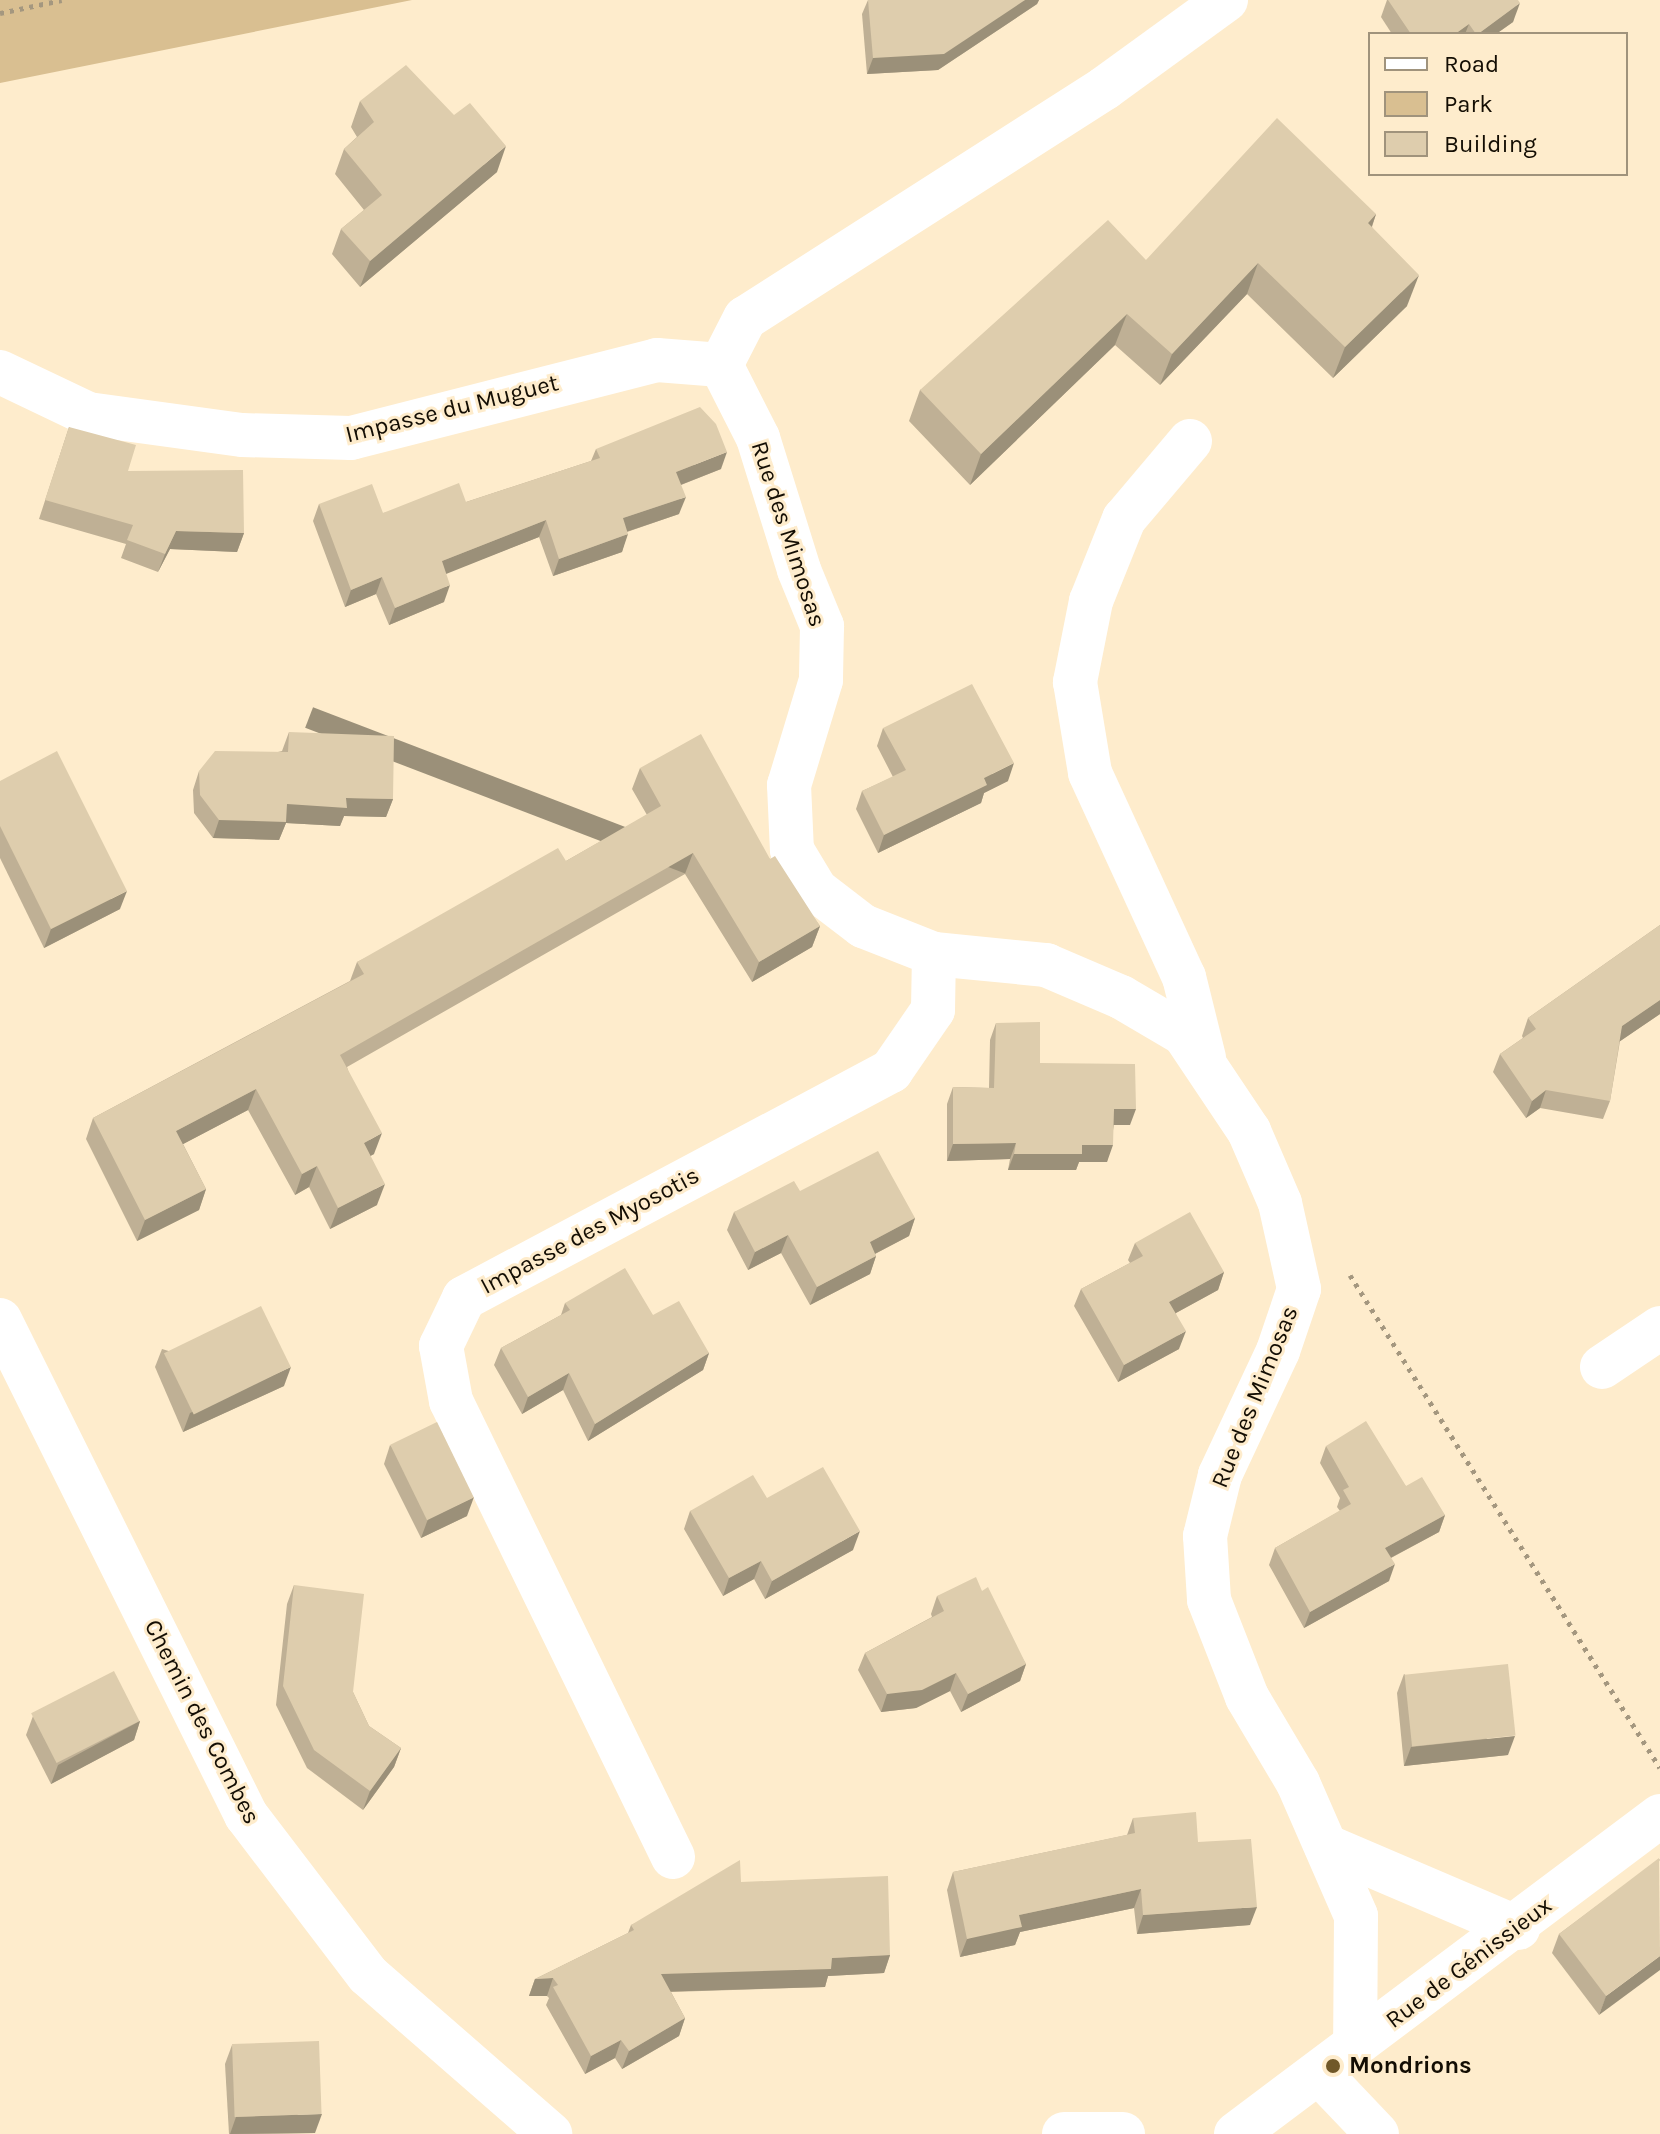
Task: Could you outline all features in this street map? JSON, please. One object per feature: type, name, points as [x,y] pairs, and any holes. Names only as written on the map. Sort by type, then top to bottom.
[{"type":"street","points":[[721,365],[745,318],[1105,88],[1226,0]]},
{"type":"street","name":"Impasse du Muguet","points":[[0,372],[88,414],[242,435],[351,438],[657,360],[721,365]]},
{"type":"street","name":"Rue des Mimosas","points":[[721,365],[758,438],[799,570],[822,626],[821,680],[789,785],[792,850],[816,890],[863,926],[934,954],[1059,971],[1121,997],[1184,1034],[1249,1131],[1280,1203],[1299,1289],[1278,1351],[1220,1475],[1205,1536],[1209,1600],[1247,1697],[1298,1783],[1356,1916],[1355,2047]]},
{"type":"street","points":[[1190,441],[1124,519],[1091,601],[1075,682],[1090,773],[1184,977],[1207,1068]]},
{"type":"street","name":"Impasse des Myosotis","points":[[673,1857],[451,1401],[441,1346],[464,1298],[891,1071],[933,1010],[934,954]]},
{"type":"street","name":"Chemin des Combes","points":[[0,1320],[246,1815],[368,1975],[550,2134]]},
{"type":"street","points":[[1602,1367],[1660,1328]]},
{"type":"street","name":"Rue de Génissieux","points":[[1236,2134],[1518,1928],[1660,1816]]},
{"type":"street","points":[[1326,1846],[1518,1928]]},
{"type":"street","points":[[1319,2073],[1377,2134]]},
{"type":"street","points":[[1064,2134],[1123,2134]]},
{"type":"path","points":[[0,13],[62,0]]},
{"type":"path","points":[[1338,1263],[1660,1768]]},
{"type":"green space","points":[[0,0],[412,0],[0,83]]},
{"type":"building","points":[[868,0],[1025,0],[944,54],[873,58]]},
{"type":"building","points":[[1388,0],[1518,0],[1520,3],[1481,32],[1475,32],[1469,24],[1458,32],[1410,32]]},
{"type":"building","points":[[406,65],[454,115],[470,103],[506,146],[370,261],[341,229],[382,195],[344,149],[374,122],[360,101]]},
{"type":"building","points":[[1277,118],[1376,214],[1368,223],[1419,275],[1345,347],[1258,263],[1172,354],[1127,314],[981,454],[920,390],[1108,220],[1146,260]]},
{"type":"building","points":[[700,407],[716,424],[727,452],[676,472],[686,497],[623,518],[628,534],[559,559],[546,520],[442,561],[450,585],[395,608],[382,577],[351,590],[319,504],[372,484],[383,513],[459,483],[466,502],[600,458],[596,449]]},
{"type":"building","points":[[69,427],[136,445],[128,471],[243,470],[244,533],[176,531],[165,554],[127,540],[133,525],[45,500]]},
{"type":"building","points":[[972,684],[1014,763],[984,778],[987,785],[884,835],[862,791],[906,770],[883,728]]},
{"type":"building","points":[[289,732],[394,736],[393,799],[346,798],[347,808],[287,804],[286,822],[219,820],[200,795],[199,771],[215,751],[288,752]]},
{"type":"building","points":[[701,734],[770,859],[775,856],[820,926],[759,962],[693,853],[340,1055],[382,1133],[364,1143],[385,1184],[338,1208],[317,1166],[302,1174],[256,1089],[176,1131],[206,1189],[145,1220],[93,1118],[364,974],[357,962],[558,848],[566,861],[661,806],[640,768]]},
{"type":"building","points":[[57,751],[127,891],[51,929],[0,826],[0,781]]},
{"type":"building","points":[[1660,925],[1660,1000],[1622,1026],[1610,1101],[1546,1090],[1532,1101],[1500,1054],[1536,1029],[1528,1018]]},
{"type":"building","points":[[1040,1022],[1040,1063],[1135,1064],[1136,1109],[1114,1109],[1113,1145],[1082,1145],[1082,1154],[1014,1154],[1016,1143],[953,1144],[953,1087],[994,1088],[996,1023]]},
{"type":"building","points":[[878,1151],[915,1218],[870,1242],[876,1256],[817,1287],[788,1235],[755,1252],[734,1212],[794,1181],[800,1191]]},
{"type":"building","points":[[1190,1212],[1224,1272],[1169,1302],[1186,1331],[1124,1365],[1081,1289],[1143,1256],[1135,1243]]},
{"type":"building","points":[[625,1268],[653,1315],[679,1301],[709,1353],[595,1424],[569,1373],[528,1397],[501,1348],[570,1310],[565,1303]]},
{"type":"building","points":[[261,1306],[291,1367],[194,1414],[164,1353]]},
{"type":"building","points":[[1366,1421],[1406,1486],[1422,1477],[1445,1515],[1385,1548],[1395,1564],[1310,1612],[1275,1548],[1351,1504],[1343,1490],[1349,1487],[1326,1446]]},
{"type":"building","points":[[437,1422],[474,1497],[427,1520],[390,1445]]},
{"type":"building","points":[[823,1467],[860,1531],[772,1581],[761,1561],[729,1578],[690,1511],[753,1475],[767,1498]]},
{"type":"building","points":[[976,1577],[982,1591],[988,1587],[1026,1664],[968,1694],[956,1673],[922,1690],[887,1694],[865,1653],[944,1611],[937,1596]]},
{"type":"building","points":[[294,1585],[364,1594],[353,1692],[369,1726],[401,1748],[370,1791],[314,1750],[283,1686]]},
{"type":"building","points":[[1508,1664],[1516,1736],[1412,1746],[1405,1675]]},
{"type":"building","points":[[114,1671],[139,1721],[57,1763],[31,1713]]},
{"type":"building","points":[[1196,1812],[1198,1842],[1251,1839],[1257,1907],[1143,1915],[1141,1889],[1019,1915],[1022,1927],[967,1939],[953,1872],[1135,1833],[1133,1818]]},
{"type":"building","points":[[1659,1858],[1660,1956],[1606,1996],[1559,1934]]},
{"type":"building","points":[[740,1860],[741,1882],[888,1876],[890,1955],[832,1958],[831,1969],[661,1974],[685,2018],[629,2051],[621,2040],[591,2056],[553,1987],[558,1985],[553,1978],[535,1979],[634,1930],[631,1925]]},
{"type":"building","points":[[319,2041],[322,2114],[235,2117],[232,2044]]},
{"type":"place","name":"Mondrions","points":[[1333,2066]]}]
